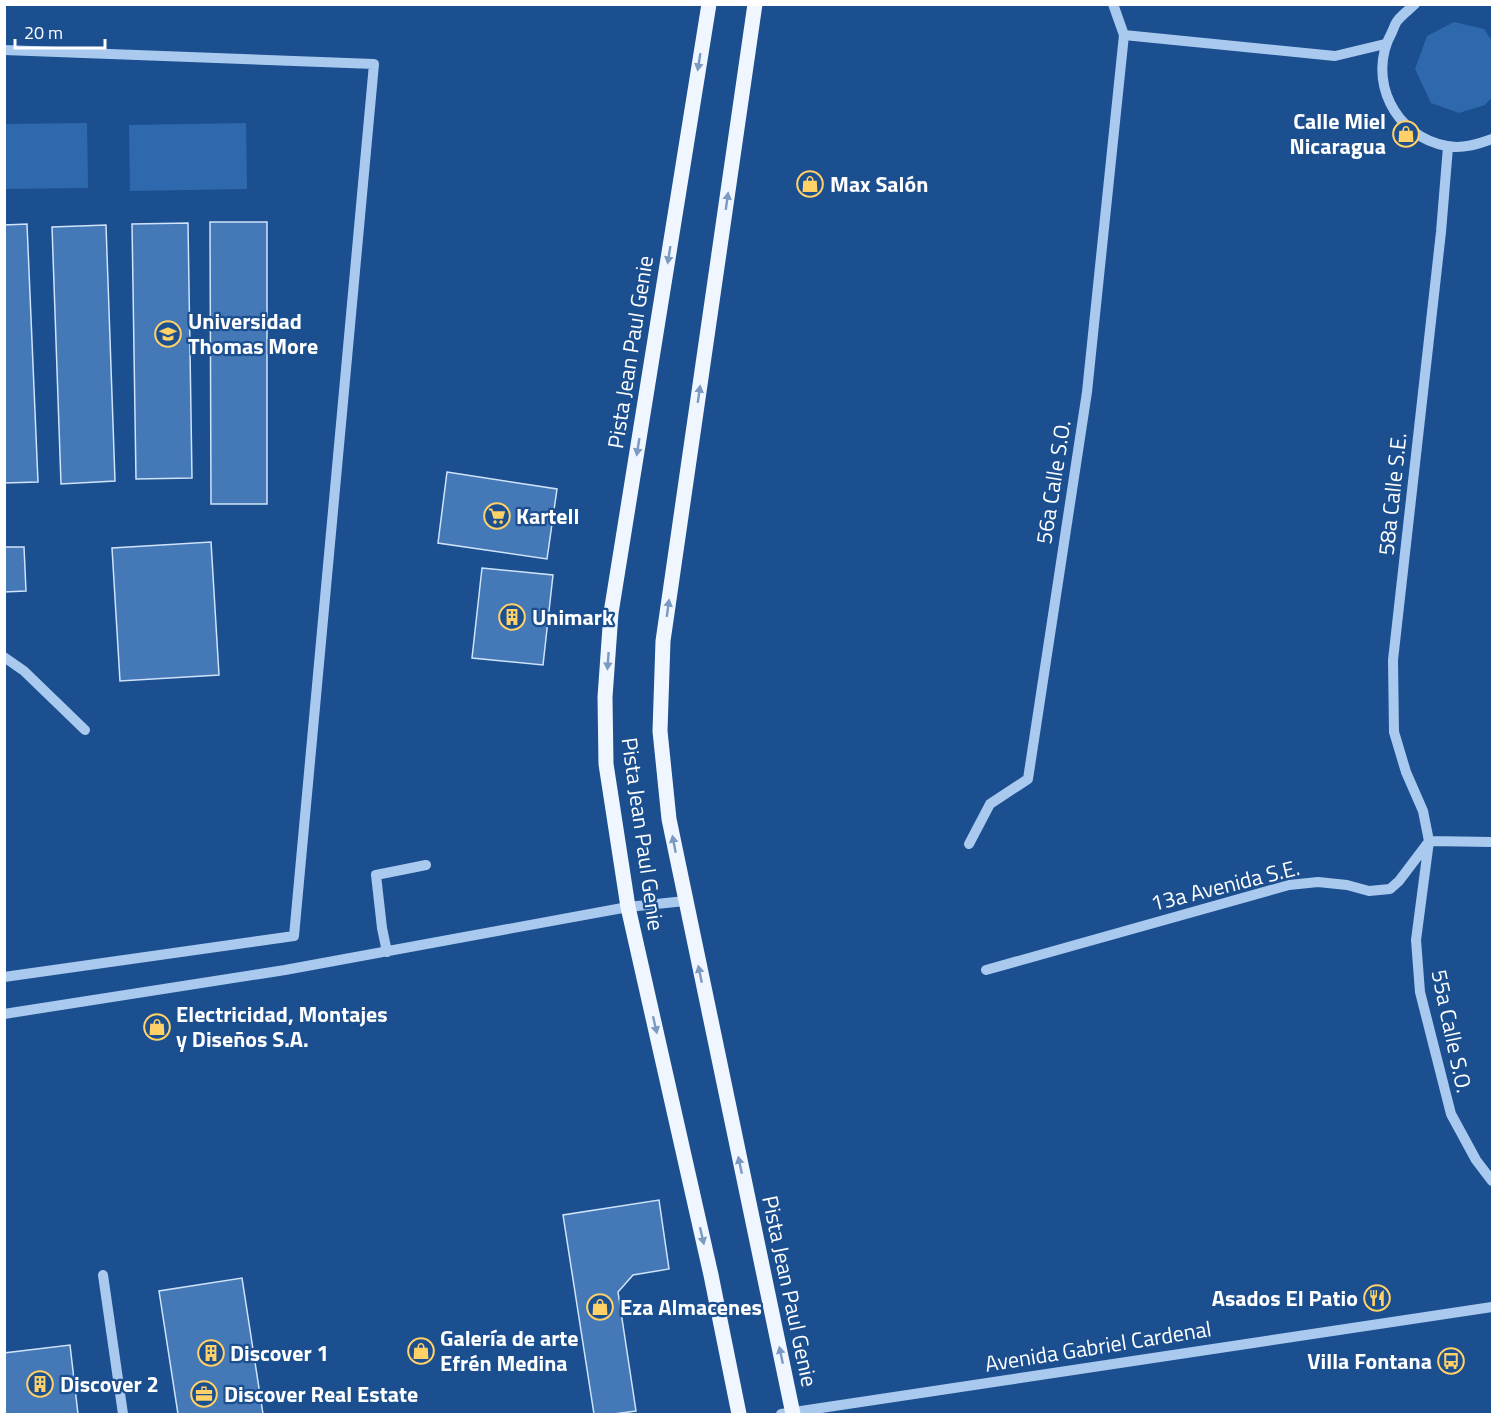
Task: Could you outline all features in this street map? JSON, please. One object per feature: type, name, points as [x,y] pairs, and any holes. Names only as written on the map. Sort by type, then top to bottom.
[{"type":"main road","name":"Pista Jean Paul Genie","points":[[709,4],[611,613],[605,697],[606,764],[628,907],[740,1414]]},
{"type":"main road","name":"Pista Jean Paul Genie","points":[[755,4],[663,641],[660,731],[669,819],[789,1414]]},
{"type":"street","points":[[1113,4],[1124,35],[1335,56],[1385,44]]},
{"type":"street","points":[[1415,4],[1398,20],[1385,44],[1382,71],[1387,98],[1401,121],[1423,138],[1448,147],[1476,146],[1492,139]]},
{"type":"street","name":"56a Calle S.O.","points":[[969,844],[990,804],[1028,779],[1087,392],[1124,35]]},
{"type":"street","points":[[4,50],[374,64],[294,936],[4,977]]},
{"type":"street","name":"58a Calle S.E.","points":[[1430,841],[1423,811],[1406,772],[1394,732],[1393,660],[1448,147]]},
{"type":"street","points":[[4,657],[24,671],[85,730]]},
{"type":"street","points":[[1430,841],[1492,842]]},
{"type":"street","name":"13a Avenida S.E.","points":[[986,970],[1289,885],[1318,882],[1347,885],[1369,891],[1390,889],[1399,882],[1430,841]]},
{"type":"street","name":"55a Calle S.O.","points":[[1430,841],[1416,940],[1420,992],[1451,1114],[1476,1160],[1492,1181]]},
{"type":"street","points":[[387,952],[376,875],[426,865]]},
{"type":"street","points":[[4,1014],[285,970],[628,907],[685,901]]},
{"type":"street","points":[[103,1275],[123,1414]]},
{"type":"street","name":"Avenida Gabriel Cardenal","points":[[789,1414],[1492,1307]]},
{"type":"shaded area","points":[[1454,22],[1484,29],[1492,41],[1492,97],[1485,105],[1459,113],[1431,103],[1415,69],[1427,36]]},
{"type":"shaded area","points":[[87,123],[88,188],[5,189],[5,124]]},
{"type":"shaded area","points":[[246,123],[247,189],[130,191],[129,125]]},
{"type":"building","points":[[210,222],[267,222],[267,504],[211,504]]},
{"type":"building","points":[[188,223],[192,478],[136,479],[132,224]]},
{"type":"building","points":[[27,224],[38,482],[4,483],[4,225]]},
{"type":"building","points":[[106,225],[115,481],[61,484],[52,227]]},
{"type":"building","name":"Kartell","points":[[447,472],[557,489],[547,559],[438,543]]},
{"type":"building","points":[[211,542],[219,675],[120,681],[112,548]]},
{"type":"building","points":[[4,547],[24,547],[26,591],[4,592]]},
{"type":"building","name":"Unimark","points":[[482,568],[553,575],[543,665],[472,658]]},
{"type":"building","points":[[659,1200],[669,1269],[633,1275],[618,1292],[636,1411],[594,1414],[563,1215]]},
{"type":"building","name":"Discover 1","points":[[242,1278],[263,1414],[178,1414],[159,1291]]},
{"type":"building","name":"Discover 2","points":[[70,1345],[78,1414],[4,1414],[4,1353]]},
{"type":"place","name":"Calle Miel Nicaragua","points":[[1406,134]]},
{"type":"place","name":"Max Salón","points":[[810,184]]},
{"type":"place","name":"Universidad Thomas More","points":[[168,334]]},
{"type":"place","name":"Kartell","points":[[497,516]]},
{"type":"place","name":"Unimark","points":[[512,617]]},
{"type":"place","name":"Electricidad, Montajes y Diseños S.A.","points":[[157,1027]]},
{"type":"place","name":"Asados El Patio","points":[[1377,1298]]},
{"type":"place","name":"Eza Almacenes","points":[[600,1307]]},
{"type":"place","name":"Galería de arte Efrén Medina","points":[[421,1351]]},
{"type":"place","name":"Discover 1","points":[[211,1353]]},
{"type":"place","name":"Villa Fontana","points":[[1451,1361]]},
{"type":"place","name":"Discover 2","points":[[40,1384]]},
{"type":"place","name":"Discover Real Estate","points":[[204,1394]]}]
